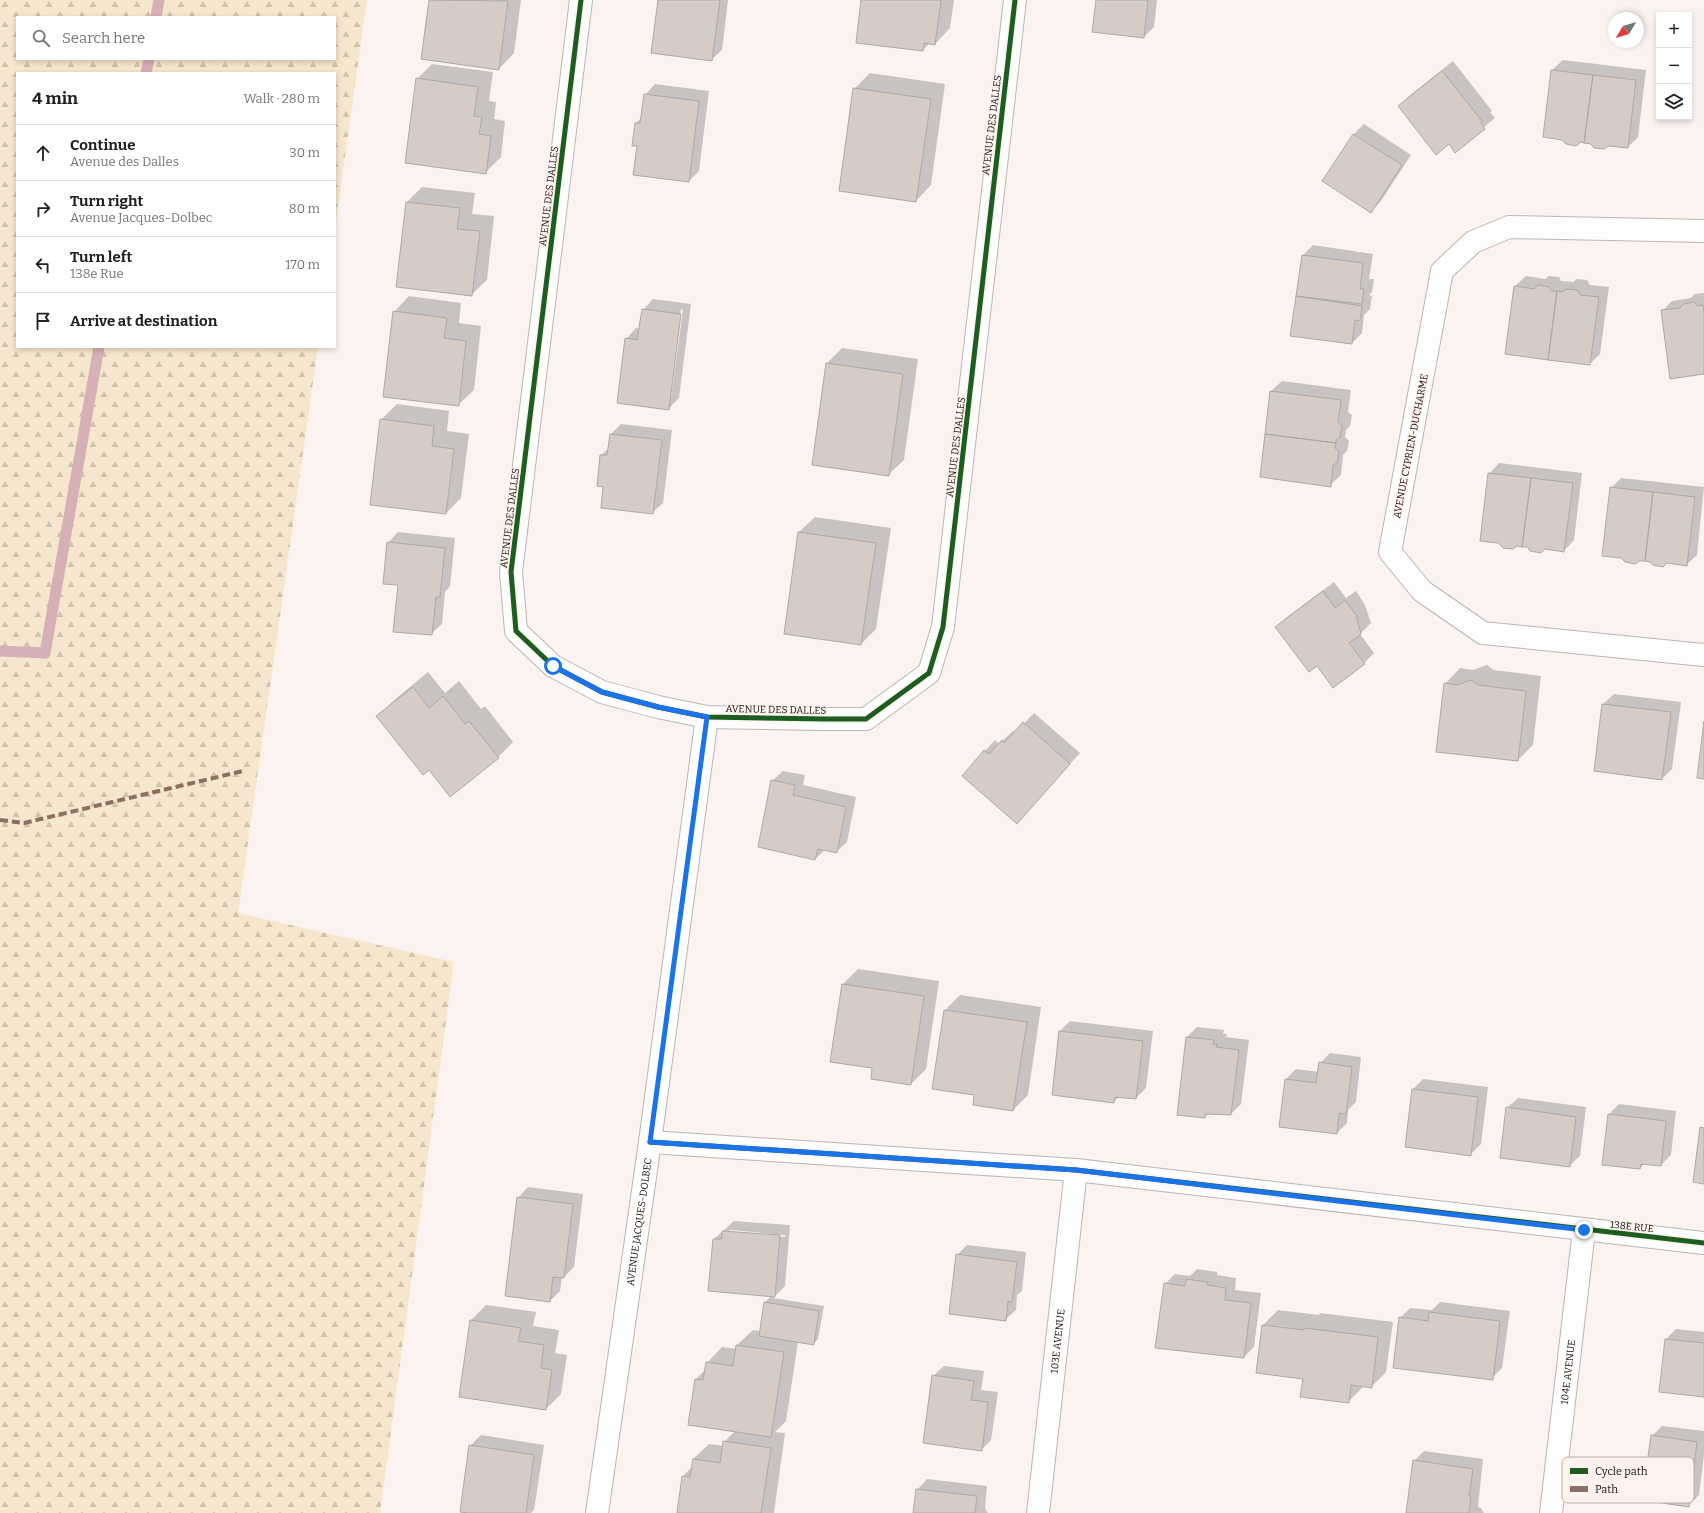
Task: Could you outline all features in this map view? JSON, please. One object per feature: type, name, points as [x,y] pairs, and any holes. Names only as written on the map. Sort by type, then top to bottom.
[{"type":"street","name":"AVENUE DES DALLES","points":[[581,0],[511,572],[516,631],[553,666],[602,692],[658,707],[707,717],[866,719],[929,673],[943,627],[1014,0]]},
{"type":"street","name":"AVENUE CYPRIEN-DUCHARME","points":[[1704,231],[1509,227],[1473,242],[1442,271],[1390,552],[1422,591],[1483,633],[1704,655]]},
{"type":"street","name":"AVENUE JACQUES-DOLBEC","points":[[597,1513],[650,1142],[707,717]]},
{"type":"street","name":"138E RUE","points":[[650,1142],[1076,1170],[1704,1244]]},
{"type":"street","name":"103E AVENUE","points":[[1038,1513],[1076,1170]]},
{"type":"street","name":"104E AVENUE","points":[[1550,1513],[1584,1230]]},
{"type":"green space","points":[[0,0],[367,0],[336,221],[336,72],[16,72],[16,348],[318,348],[238,913],[454,962],[380,1513],[0,1513]]},
{"type":"building","points":[[429,0],[508,1],[499,70],[421,59]]},
{"type":"building","points":[[658,0],[720,0],[712,61],[651,53]]},
{"type":"building","points":[[861,0],[941,0],[935,45],[924,43],[923,51],[856,43]]},
{"type":"building","points":[[1096,0],[1148,0],[1144,38],[1092,32]]},
{"type":"building","points":[[1551,70],[1593,75],[1584,143],[1581,142],[1576,146],[1566,144],[1562,140],[1543,137]]},
{"type":"building","points":[[1442,71],[1482,121],[1481,123],[1485,129],[1455,153],[1449,144],[1436,155],[1398,106]]},
{"type":"building","points":[[1593,75],[1636,80],[1628,148],[1609,146],[1604,149],[1594,148],[1591,144],[1584,143]]},
{"type":"building","points":[[416,78],[478,87],[474,116],[482,117],[479,134],[491,136],[486,174],[405,163]]},
{"type":"building","points":[[853,88],[931,99],[916,202],[839,191]]},
{"type":"building","points":[[644,94],[699,101],[689,182],[633,175],[637,146],[632,146],[635,123],[640,123]]},
{"type":"building","points":[[1353,134],[1402,165],[1371,213],[1322,181]]},
{"type":"building","points":[[406,202],[460,208],[457,229],[480,231],[472,296],[396,287]]},
{"type":"building","points":[[1302,255],[1363,263],[1360,289],[1364,289],[1362,304],[1296,296]]},
{"type":"building","points":[[1538,285],[1549,287],[1551,291],[1557,291],[1548,360],[1505,354],[1514,286],[1534,289]]},
{"type":"building","points":[[1566,289],[1577,290],[1580,295],[1599,297],[1590,365],[1548,360],[1557,291],[1562,292]]},
{"type":"building","points":[[1296,296],[1362,306],[1360,321],[1355,320],[1352,344],[1290,336]]},
{"type":"building","points":[[1694,302],[1698,306],[1703,305],[1704,374],[1670,379],[1661,310],[1680,308],[1683,304]]},
{"type":"building","points":[[642,309],[681,314],[669,410],[617,403],[625,338],[637,340]]},
{"type":"building","points":[[393,311],[447,318],[444,338],[466,341],[459,406],[383,397]]},
{"type":"building","points":[[826,363],[903,374],[889,476],[812,465]]},
{"type":"building","points":[[1270,391],[1341,400],[1338,422],[1342,426],[1340,437],[1336,440],[1336,443],[1265,434]]},
{"type":"building","points":[[380,419],[434,426],[432,446],[454,449],[446,514],[370,505]]},
{"type":"building","points":[[610,434],[662,440],[653,514],[601,508],[603,487],[597,486],[600,455],[607,455]]},
{"type":"building","points":[[1265,434],[1336,443],[1335,448],[1339,451],[1337,463],[1333,465],[1331,487],[1260,477]]},
{"type":"building","points":[[1488,473],[1531,478],[1522,547],[1517,546],[1513,549],[1503,548],[1498,543],[1480,541]]},
{"type":"building","points":[[1531,478],[1573,483],[1564,552],[1545,549],[1541,553],[1530,551],[1528,547],[1522,547]]},
{"type":"building","points":[[1610,487],[1653,492],[1645,561],[1639,561],[1635,564],[1625,562],[1621,558],[1602,556]]},
{"type":"building","points":[[1653,492],[1695,497],[1687,566],[1667,563],[1663,567],[1653,565],[1650,562],[1645,561]]},
{"type":"building","points":[[798,532],[876,543],[861,645],[784,634]]},
{"type":"building","points":[[387,542],[445,548],[440,597],[436,597],[432,635],[393,632],[398,585],[383,584]]},
{"type":"building","points":[[1323,591],[1335,608],[1345,600],[1356,615],[1361,634],[1349,643],[1365,664],[1333,688],[1317,666],[1309,672],[1275,627]]},
{"type":"building","points":[[1471,680],[1478,685],[1526,691],[1518,761],[1436,752],[1444,683],[1457,685]]},
{"type":"building","points":[[413,687],[429,708],[443,696],[465,724],[469,721],[499,758],[450,797],[429,770],[423,775],[376,716]]},
{"type":"building","points":[[1602,704],[1671,712],[1662,780],[1594,771]]},
{"type":"building","points":[[1704,721],[1704,779],[1697,778]]},
{"type":"building","points":[[1023,722],[1070,764],[1017,824],[962,776],[984,750],[989,754],[1002,740],[1004,743]]},
{"type":"building","points":[[771,780],[795,785],[793,795],[846,807],[837,853],[818,849],[815,860],[758,847]]},
{"type":"building","points":[[842,984],[924,996],[911,1085],[871,1079],[872,1068],[830,1062]]},
{"type":"building","points":[[944,1010],[1027,1022],[1013,1111],[973,1105],[974,1095],[932,1089]]},
{"type":"building","points":[[1059,1031],[1143,1041],[1136,1099],[1115,1097],[1114,1103],[1052,1095]]},
{"type":"building","points":[[1186,1037],[1214,1040],[1213,1044],[1217,1044],[1216,1047],[1239,1050],[1231,1115],[1206,1114],[1205,1118],[1177,1115]]},
{"type":"building","points":[[1319,1062],[1352,1067],[1346,1114],[1339,1113],[1337,1134],[1279,1127],[1285,1079],[1316,1083]]},
{"type":"building","points":[[1412,1089],[1478,1097],[1471,1156],[1405,1147]]},
{"type":"building","points":[[1506,1107],[1576,1117],[1570,1167],[1500,1158]]},
{"type":"building","points":[[1608,1114],[1666,1121],[1661,1166],[1641,1164],[1640,1169],[1602,1165]]},
{"type":"building","points":[[1700,1127],[1704,1128],[1704,1184],[1693,1182]]},
{"type":"building","points":[[517,1197],[573,1204],[564,1278],[553,1277],[550,1302],[505,1296]]},
{"type":"building","points":[[722,1231],[780,1235],[775,1297],[708,1291],[713,1239],[722,1239]]},
{"type":"building","points":[[956,1254],[1017,1262],[1012,1302],[1008,1301],[1006,1321],[949,1314]]},
{"type":"building","points":[[1186,1279],[1207,1282],[1207,1285],[1226,1288],[1225,1300],[1251,1303],[1244,1358],[1155,1348],[1164,1283],[1185,1286]]},
{"type":"building","points":[[764,1302],[819,1311],[814,1345],[759,1336]]},
{"type":"building","points":[[1429,1312],[1500,1321],[1493,1380],[1393,1368],[1399,1317],[1428,1321]]},
{"type":"building","points":[[470,1320],[521,1328],[518,1341],[544,1345],[541,1368],[552,1370],[546,1410],[459,1397]]},
{"type":"building","points":[[1262,1325],[1304,1330],[1304,1328],[1378,1337],[1372,1388],[1351,1385],[1349,1403],[1300,1397],[1303,1379],[1256,1373]]},
{"type":"building","points":[[1665,1339],[1704,1343],[1704,1397],[1659,1392]]},
{"type":"building","points":[[736,1345],[784,1352],[771,1437],[688,1425],[695,1379],[703,1380],[706,1362],[733,1366]]},
{"type":"building","points":[[932,1375],[974,1381],[971,1400],[988,1402],[982,1451],[923,1443]]},
{"type":"building","points":[[1651,1435],[1697,1442],[1694,1466],[1694,1457],[1648,1457]]},
{"type":"building","points":[[723,1441],[771,1448],[761,1513],[677,1513],[682,1476],[690,1477],[693,1459],[720,1463]]},
{"type":"building","points":[[469,1445],[534,1455],[526,1513],[460,1512]]},
{"type":"building","points":[[1413,1460],[1473,1469],[1469,1496],[1471,1496],[1469,1513],[1406,1513]]},
{"type":"building","points":[[916,1489],[977,1496],[975,1513],[913,1513]]},
{"type":"building","points":[[1662,1503],[1689,1503],[1689,1507]]},
{"type":"waterway","points":[[156,16],[159,0]]},
{"type":"waterway","points":[[146,72],[149,60]]},
{"type":"waterway","points":[[0,651],[45,653],[99,348]]},
{"type":"marked path","points":[[0,820],[24,823],[243,771]]},
{"type":"cycle path","points":[[581,0],[511,572],[516,631],[553,666],[602,692],[658,707],[707,717],[825,719],[866,719],[929,673],[943,627],[1015,0]]},
{"type":"cycle path","points":[[650,1142],[1076,1170],[1704,1243]]},
{"type":"route","points":[[553,666],[602,692],[658,707],[707,717],[650,1142],[1076,1170],[1584,1230]]}]
